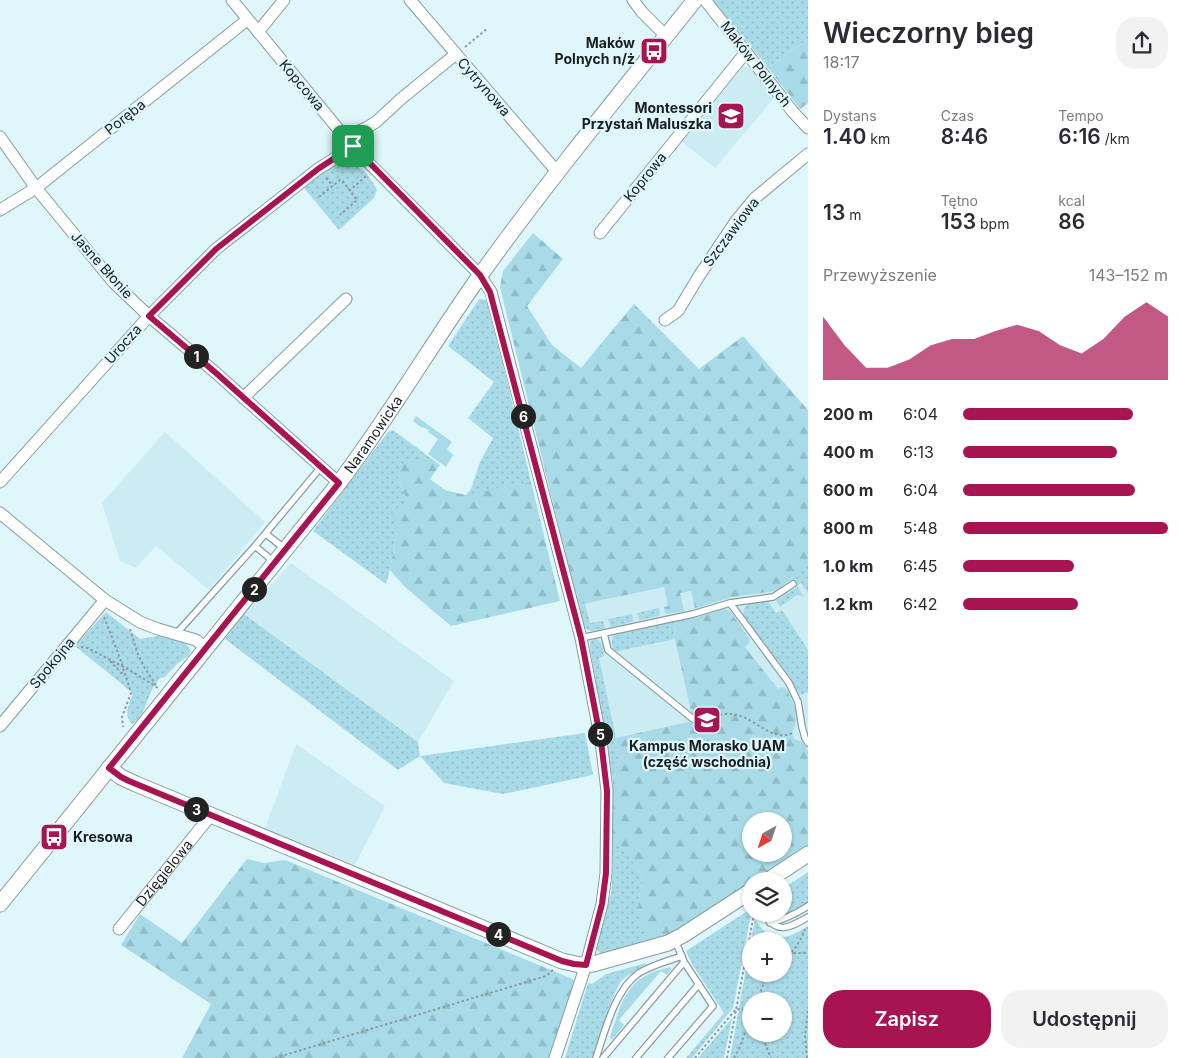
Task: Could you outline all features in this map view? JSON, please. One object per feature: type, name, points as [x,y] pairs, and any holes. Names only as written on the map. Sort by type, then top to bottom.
[{"type":"street","name":"Kopcowa","points":[[232,0],[345,137],[480,275],[490,292],[581,638],[601,741],[607,791],[606,873],[602,904],[586,965],[555,1058]]},
{"type":"street","points":[[258,32],[284,0]]},
{"type":"street","name":"Cytrynowa","points":[[410,0],[558,173]]},
{"type":"street","points":[[633,0],[666,36]]},
{"type":"street","name":"Naramowicka","points":[[0,904],[339,483],[382,424],[451,316],[480,275],[695,0]]},
{"type":"street","name":"Maków Polnych","points":[[705,0],[793,112],[808,128]]},
{"type":"street","name":"Poręba","points":[[0,210],[36,188],[248,20]]},
{"type":"street","name":"Koprowa","points":[[600,233],[746,52]]},
{"type":"street","points":[[345,137],[376,122],[456,54]]},
{"type":"street","name":"Jasne Błonie","points":[[0,137],[36,188],[114,283],[339,483]]},
{"type":"street","name":"Urocza","points":[[0,482],[149,316],[216,249],[318,169],[353,146]]},
{"type":"street","name":"Szczawiowa","points":[[665,320],[678,311],[699,276],[754,198],[808,154]]},
{"type":"street","points":[[243,398],[346,299]]},
{"type":"street","points":[[0,513],[103,603],[140,622],[196,640],[206,648]]},
{"type":"street","name":"Spokojna","points":[[0,726],[103,603]]},
{"type":"street","points":[[109,768],[124,779],[562,961],[574,964],[586,965],[601,962],[676,940],[742,899]]},
{"type":"street","name":"Dzięgielowa","points":[[118,929],[211,815]]},
{"type":"street","points":[[781,872],[808,854]]},
{"type":"lane","points":[[176,634],[266,534],[321,467]]},
{"type":"lane","points":[[266,534],[286,550]]},
{"type":"lane","points":[[255,546],[275,563]]},
{"type":"lane","points":[[581,638],[693,614],[730,603],[773,597],[793,584]]},
{"type":"lane","points":[[730,603],[789,683],[798,702],[802,728],[808,743]]},
{"type":"lane","points":[[604,634],[608,650],[693,719]]},
{"type":"lane","points":[[770,923],[784,920],[808,906]]},
{"type":"lane","points":[[770,923],[779,928],[784,928],[794,925],[808,916]]},
{"type":"lane","points":[[668,1058],[712,1006],[683,959],[676,940]]},
{"type":"lane","points":[[596,1058],[617,1000],[625,986],[640,973],[651,967],[683,959]]},
{"type":"lane","points":[[603,1058],[683,959]]},
{"type":"lane","points":[[636,1058],[699,984]]},
{"type":"path","points":[[456,54],[488,28]]},
{"type":"path","points":[[349,190],[375,168]]},
{"type":"path","points":[[319,197],[342,180],[358,200],[340,215]]},
{"type":"path","points":[[103,603],[131,693],[122,717],[122,727]]},
{"type":"path","points":[[66,647],[88,648],[158,688],[140,658],[130,629]]},
{"type":"path","points":[[108,659],[126,677]]},
{"type":"path","points":[[693,719],[730,714],[746,718],[779,736],[790,735],[802,728]]},
{"type":"path","points":[[792,952],[802,938],[806,927]]},
{"type":"path","points":[[792,953],[808,953]]},
{"type":"path","points":[[275,1058],[546,976],[555,969]]},
{"type":"path","points":[[727,1058],[742,980]]},
{"type":"path","points":[[736,1009],[742,1009]]},
{"type":"path","points":[[695,1058],[736,1009]]},
{"type":"path","points":[[807,1058],[805,1036],[808,1010]]},
{"type":"path","points":[[734,1058],[742,1042]]},
{"type":"path","points":[[763,1042],[770,1058]]},
{"type":"shaded area","name":"Montessori Przystań Maluszka","points":[[743,67],[751,67],[775,97],[715,168],[682,142]]},
{"type":"shaded area","points":[[165,432],[265,522],[209,590],[156,546],[136,568],[120,561],[102,503]]},
{"type":"shaded area","name":"Kampus Morasko UAM (część wschodnia)","points":[[808,562],[808,842],[792,852],[792,812],[742,812],[742,862],[777,862],[762,872],[742,872],[742,885],[739,887],[613,894],[618,786],[595,643],[590,624],[578,597]]},
{"type":"shaded area","points":[[291,563],[454,681],[418,742],[244,614]]},
{"type":"shaded area","points":[[296,744],[385,806],[355,865],[265,828]]},
{"type":"green space","points":[[713,0],[808,0],[808,39],[768,68]]},
{"type":"green space","points":[[808,39],[808,103],[800,109],[768,68]]},
{"type":"green space","points":[[337,162],[344,162],[362,169],[377,190],[374,198],[339,230],[304,188]]},
{"type":"green space","points":[[533,233],[563,259],[527,306],[552,345],[581,368],[634,304],[699,369],[743,336],[808,410],[808,566],[792,579],[775,591],[732,597],[695,608],[691,591],[680,593],[684,611],[667,614],[664,607],[668,606],[664,587],[578,605],[500,287],[503,271]]},
{"type":"green space","points":[[479,299],[488,300],[531,482],[465,496],[471,489],[480,462],[493,438],[468,418],[494,382],[448,346]]},
{"type":"green space","points":[[416,416],[452,442],[447,449],[453,455],[446,467],[428,454],[438,439],[428,432],[429,430],[422,428],[413,421]]},
{"type":"green space","points":[[393,430],[432,459],[415,458],[402,465],[398,478],[407,501],[398,525],[386,584],[313,531],[388,432]]},
{"type":"green space","points":[[415,458],[432,459],[440,465],[430,479],[445,490],[465,495],[531,482],[560,601],[451,626],[405,587],[390,570],[398,525],[392,512],[407,501],[398,478],[402,464]]},
{"type":"green space","points":[[808,566],[808,593],[801,583],[797,586],[792,579]]},
{"type":"green space","points":[[798,587],[804,597],[797,595],[780,607],[776,600]]},
{"type":"green space","points":[[768,601],[776,613],[782,610],[808,650],[808,692],[801,695],[744,616],[747,604]]},
{"type":"green space","points":[[585,604],[590,623],[603,621],[604,629],[591,631],[585,627],[578,605]]},
{"type":"green space","points":[[659,608],[659,616],[639,619],[637,613]]},
{"type":"green space","points":[[724,609],[730,611],[749,638],[750,642],[745,647],[778,689],[785,688],[791,698],[796,716],[795,727],[792,732],[794,739],[801,742],[808,751],[808,848],[792,858],[792,812],[742,812],[742,862],[786,862],[771,872],[742,872],[742,891],[683,930],[648,943],[642,928],[638,902],[643,878],[629,855],[612,840],[613,782],[619,761],[616,738],[693,721],[675,639],[674,622]]},
{"type":"green space","points":[[106,612],[140,639],[157,636],[170,638],[186,644],[191,651],[165,677],[160,678],[151,693],[143,713],[132,724],[127,713],[133,693],[75,646]]},
{"type":"green space","points":[[244,614],[418,742],[420,756],[398,770],[225,639]]},
{"type":"green space","points":[[632,614],[632,622],[611,627],[608,619]]},
{"type":"green space","points":[[674,622],[675,639],[614,652],[612,641],[615,635]]},
{"type":"green space","points":[[596,639],[600,642],[603,649],[604,656],[599,658],[619,761],[613,782],[590,647],[590,642]]},
{"type":"green space","points":[[585,733],[593,775],[503,794],[444,783],[420,756]]},
{"type":"green space","points":[[612,840],[629,855],[643,878],[638,902],[648,943],[601,954],[596,946],[611,894]]},
{"type":"green space","points":[[247,859],[264,863],[285,860],[575,980],[550,1058],[182,1058],[211,1004],[121,945],[140,914],[182,943]]},
{"type":"green space","points":[[808,872],[808,902],[792,912],[792,883]]},
{"type":"green space","points":[[742,915],[742,922],[749,922],[748,932],[742,932],[742,961],[733,1008],[692,1058],[686,1058],[724,1013],[692,964],[686,951]]},
{"type":"green space","points":[[754,922],[757,922],[766,932],[753,932]]},
{"type":"green space","points":[[808,926],[808,1058],[730,1058],[744,982],[792,982],[792,934]]},
{"type":"green space","points":[[646,963],[621,981],[617,988],[592,1058],[565,1058],[588,983],[592,984],[606,974]]},
{"type":"green space","points":[[670,967],[671,970],[667,975],[661,971],[619,1020],[624,1025],[611,1039],[619,1009],[634,984],[651,973]]},
{"type":"green space","points":[[732,1018],[724,1058],[698,1058]]},
{"type":"place","name":"Maków Polnych n/ż","points":[[654,51]]},
{"type":"place","name":"Montessori Przystań Maluszka","points":[[731,116]]},
{"type":"place","name":"Kampus Morasko UAM (część wschodnia)","points":[[707,720]]},
{"type":"place","name":"Kresowa","points":[[54,837]]},
{"type":"route","points":[[353,146],[480,275],[490,292],[581,638],[601,741],[607,791],[606,873],[602,904],[586,965],[562,961],[129,781],[109,768],[339,483],[149,316],[216,249],[318,169],[353,146]]}]
